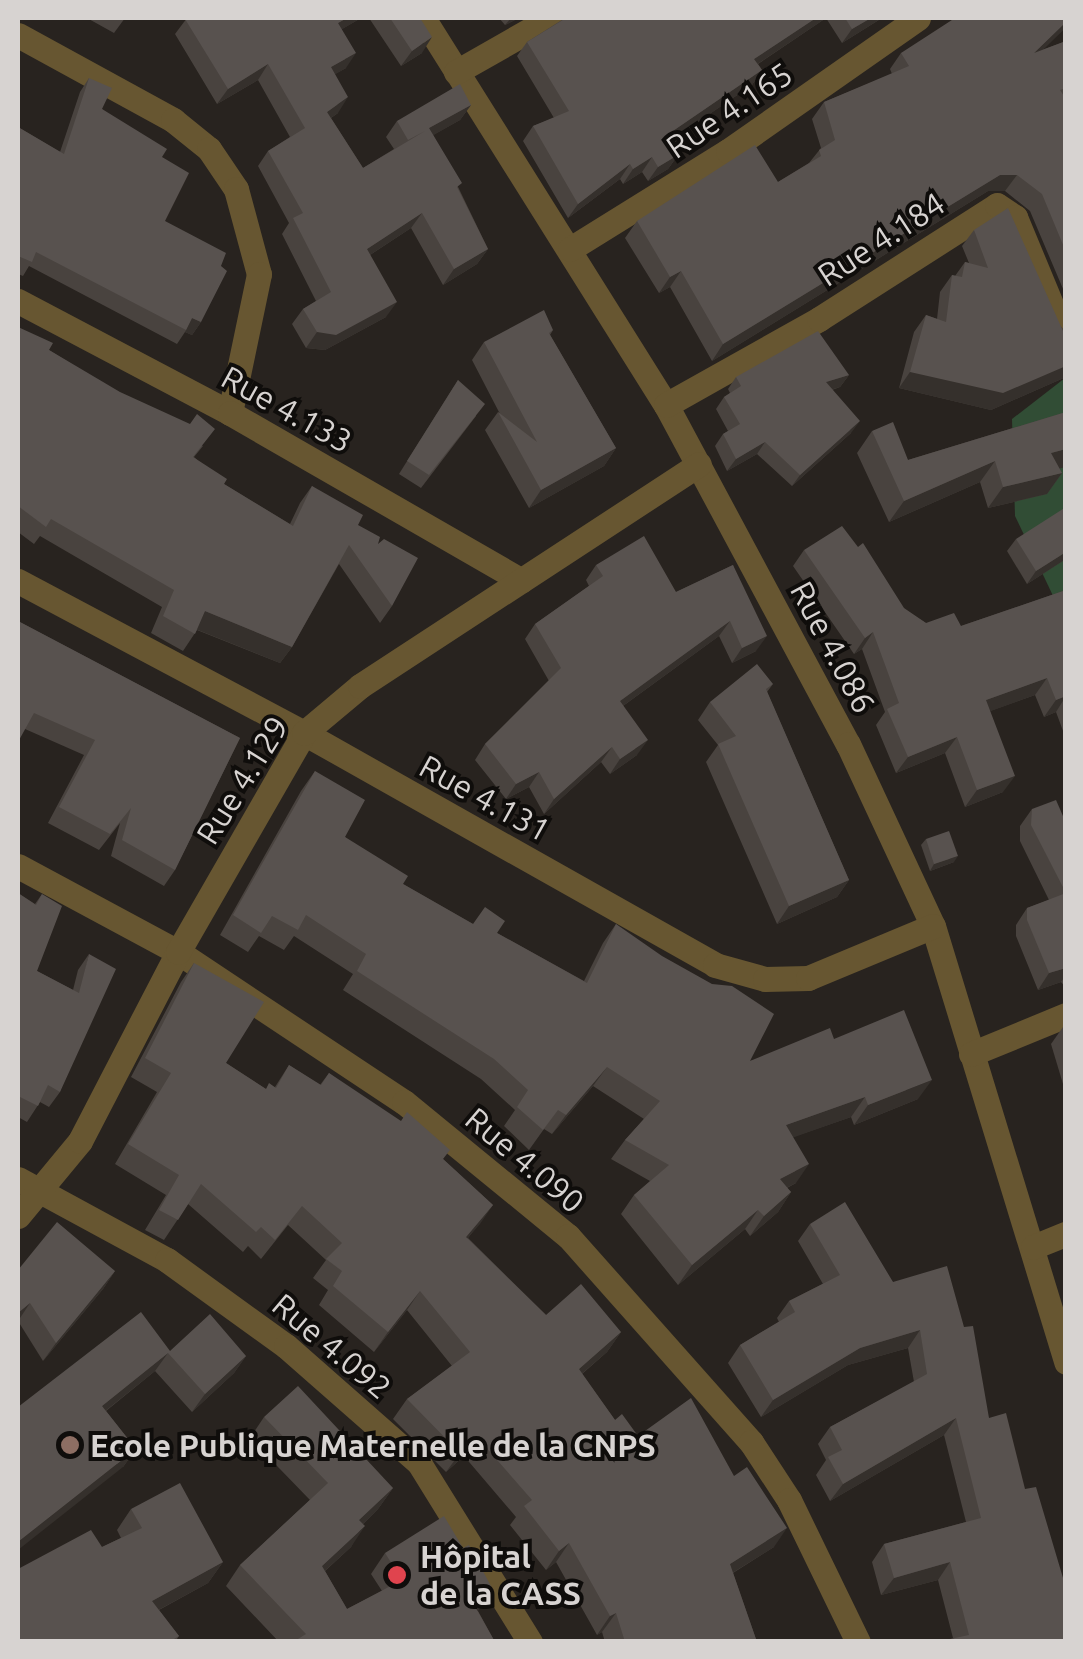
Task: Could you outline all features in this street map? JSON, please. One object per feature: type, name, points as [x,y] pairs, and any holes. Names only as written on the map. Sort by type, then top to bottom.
[{"type":"street","name":"Rue 4.086","points":[[423,18],[666,404],[848,744],[933,926],[1066,1362]]},
{"type":"street","points":[[456,72],[551,18]]},
{"type":"street","name":"Rue 4.165","points":[[570,249],[728,151],[918,18]]},
{"type":"street","points":[[18,35],[172,120],[208,149],[236,189],[259,274],[230,413]]},
{"type":"street","name":"Rue 4.184","points":[[666,404],[819,319],[997,205],[1015,217],[1066,340]]},
{"type":"street","name":"Rue 4.133","points":[[18,301],[230,413],[520,580]]},
{"type":"street","name":"Rue 4.129","points":[[18,1216],[42,1192],[80,1141],[178,952],[304,733],[360,686],[700,464]]},
{"type":"street","name":"Rue 4.131","points":[[18,581],[304,733],[715,965],[766,980],[808,978],[933,926]]},
{"type":"street","name":"Rue 4.090","points":[[18,866],[178,952],[404,1102],[568,1236],[750,1442],[789,1500],[858,1642]]},
{"type":"street","points":[[971,1054],[1066,1015]]},
{"type":"street","name":"Rue 4.092","points":[[18,1178],[167,1260],[286,1346],[419,1464],[530,1642]]},
{"type":"street","points":[[1033,1247],[1066,1234]]},
{"type":"green space","points":[[1065,378],[1065,621],[1015,516],[1012,419]]},
{"type":"building","points":[[187,18],[347,18],[338,23],[356,53],[331,67],[348,97],[327,112],[363,168],[425,131],[408,140],[397,121],[460,84],[471,105],[429,128],[462,183],[457,187],[488,249],[454,269],[422,213],[367,249],[397,302],[336,335],[317,332],[303,309],[331,292],[293,218],[303,213],[268,151],[305,128],[268,64],[228,89]]},
{"type":"building","points":[[390,18],[420,18],[432,37],[412,51]]},
{"type":"building","points":[[566,18],[816,18],[754,59],[762,70],[667,135],[678,155],[658,167],[652,157],[633,169],[630,164],[578,204],[533,126],[569,111],[527,42]]},
{"type":"building","points":[[845,18],[871,18],[852,29]]},
{"type":"building","points":[[955,18],[1066,18],[1034,53],[1066,41],[1066,88],[1060,90],[1066,99],[1066,252],[1042,194],[1017,175],[1000,175],[723,344],[681,271],[670,277],[637,221],[755,145],[778,182],[821,156],[819,150],[835,140],[824,102],[909,66],[901,53]]},
{"type":"building","points":[[89,78],[112,88],[102,109],[167,149],[162,157],[189,173],[165,221],[226,253],[221,266],[227,271],[201,322],[192,318],[186,330],[36,252],[32,262],[18,256],[18,127],[64,154]]},
{"type":"building","points":[[1008,208],[1066,332],[1066,366],[1003,393],[910,372],[926,315],[946,322],[952,275],[962,277],[965,262],[988,268],[974,230]]},
{"type":"building","points":[[544,310],[553,330],[549,333],[616,448],[541,490],[498,412],[537,442],[484,342]]},
{"type":"building","points":[[18,327],[53,343],[49,350],[120,392],[190,424],[197,414],[215,429],[193,457],[227,479],[224,484],[293,526],[312,486],[363,515],[358,525],[380,537],[378,544],[384,539],[418,558],[392,606],[349,545],[292,647],[205,611],[195,634],[163,616],[174,590],[51,519],[46,527],[18,506]]},
{"type":"building","points":[[818,331],[849,375],[826,382],[860,421],[800,475],[765,442],[736,459],[723,434],[740,424],[724,397],[741,386],[736,377]]},
{"type":"building","points":[[458,380],[485,404],[429,475],[407,461]]},
{"type":"building","points":[[1066,412],[1066,449],[1051,453],[1062,473],[1003,487],[995,461],[904,501],[872,431],[893,422],[908,460]]},
{"type":"building","points":[[1066,507],[1066,552],[1036,571],[1016,539]]},
{"type":"building","points":[[842,526],[858,547],[863,543],[904,608],[926,623],[954,613],[961,626],[1066,590],[1066,696],[1056,700],[1047,678],[986,700],[1015,776],[977,790],[957,737],[908,757],[887,709],[899,703],[873,632],[865,638],[804,550]]},
{"type":"building","points":[[644,536],[676,592],[733,565],[767,636],[742,648],[730,621],[620,701],[648,740],[620,759],[612,747],[554,799],[539,772],[516,784],[485,744],[561,668],[535,624],[603,576],[596,565]]},
{"type":"building","points":[[18,621],[240,738],[175,870],[122,840],[131,808],[110,834],[59,807],[95,740],[34,713],[18,742]]},
{"type":"building","points":[[757,664],[773,684],[766,689],[849,880],[789,906],[718,744],[736,736],[710,702]]},
{"type":"building","points":[[315,771],[365,800],[345,837],[408,876],[403,884],[473,924],[485,907],[505,921],[497,933],[587,983],[616,924],[662,956],[712,984],[732,986],[774,1014],[750,1061],[830,1028],[834,1039],[904,1010],[932,1080],[868,1105],[865,1097],[786,1125],[809,1164],[780,1179],[791,1192],[764,1216],[758,1210],[692,1265],[634,1195],[669,1165],[625,1140],[660,1101],[607,1067],[566,1115],[558,1110],[543,1130],[517,1107],[528,1090],[494,1059],[357,971],[366,954],[306,915],[298,930],[272,916],[261,933],[233,915]]},
{"type":"building","points":[[1056,800],[1066,823],[1066,893],[1031,825],[1032,809]]},
{"type":"building","points":[[949,831],[958,856],[934,864],[926,839]]},
{"type":"building","points":[[18,893],[36,905],[42,894],[62,906],[37,971],[79,993],[89,954],[116,969],[60,1092],[48,1085],[38,1106],[18,1096]]},
{"type":"building","points":[[1066,893],[1066,968],[1049,973],[1027,920],[1027,908]]},
{"type":"building","points":[[194,963],[264,1002],[226,1063],[266,1089],[269,1083],[276,1088],[289,1065],[321,1085],[329,1073],[401,1121],[407,1112],[450,1150],[443,1159],[493,1205],[466,1237],[546,1315],[581,1284],[621,1332],[579,1369],[615,1420],[622,1414],[638,1436],[691,1398],[734,1476],[747,1467],[787,1528],[730,1564],[757,1642],[625,1642],[616,1613],[610,1616],[569,1543],[559,1551],[524,1506],[532,1500],[477,1437],[460,1453],[407,1399],[470,1352],[420,1291],[388,1332],[333,1286],[342,1271],[326,1259],[342,1243],[302,1206],[275,1240],[261,1227],[256,1232],[201,1184],[178,1220],[159,1210],[179,1175],[128,1144],[171,1073],[145,1058]]},
{"type":"building","points":[[845,1202],[893,1282],[947,1266],[964,1327],[973,1326],[989,1418],[1006,1413],[1025,1489],[1036,1487],[1066,1588],[1066,1642],[936,1642],[969,1635],[950,1562],[894,1578],[884,1544],[981,1518],[956,1418],[843,1484],[828,1457],[842,1450],[830,1427],[927,1374],[920,1330],[860,1348],[773,1400],[740,1345],[795,1312],[789,1301],[840,1275],[810,1224]]},
{"type":"building","points":[[57,1222],[115,1271],[56,1343],[30,1303],[18,1313],[18,1270]]},
{"type":"building","points":[[141,1312],[170,1351],[210,1314],[246,1356],[205,1394],[168,1353],[102,1406],[136,1449],[18,1542],[18,1407]]},
{"type":"building","points":[[298,1386],[393,1488],[359,1520],[365,1526],[322,1566],[347,1609],[402,1580],[385,1553],[444,1516],[463,1548],[469,1545],[493,1590],[472,1601],[495,1642],[293,1642],[306,1634],[240,1565],[328,1483],[264,1417]]},
{"type":"building","points":[[180,1483],[223,1562],[152,1601],[179,1636],[169,1642],[18,1642],[18,1569],[91,1530],[102,1547],[142,1528],[131,1509]]},
{"type":"place","name":"Ecole Publique Maternelle de la CNPS","points":[[70,1445]]},
{"type":"place","name":"Hôpital de la CASS","points":[[397,1575]]}]
